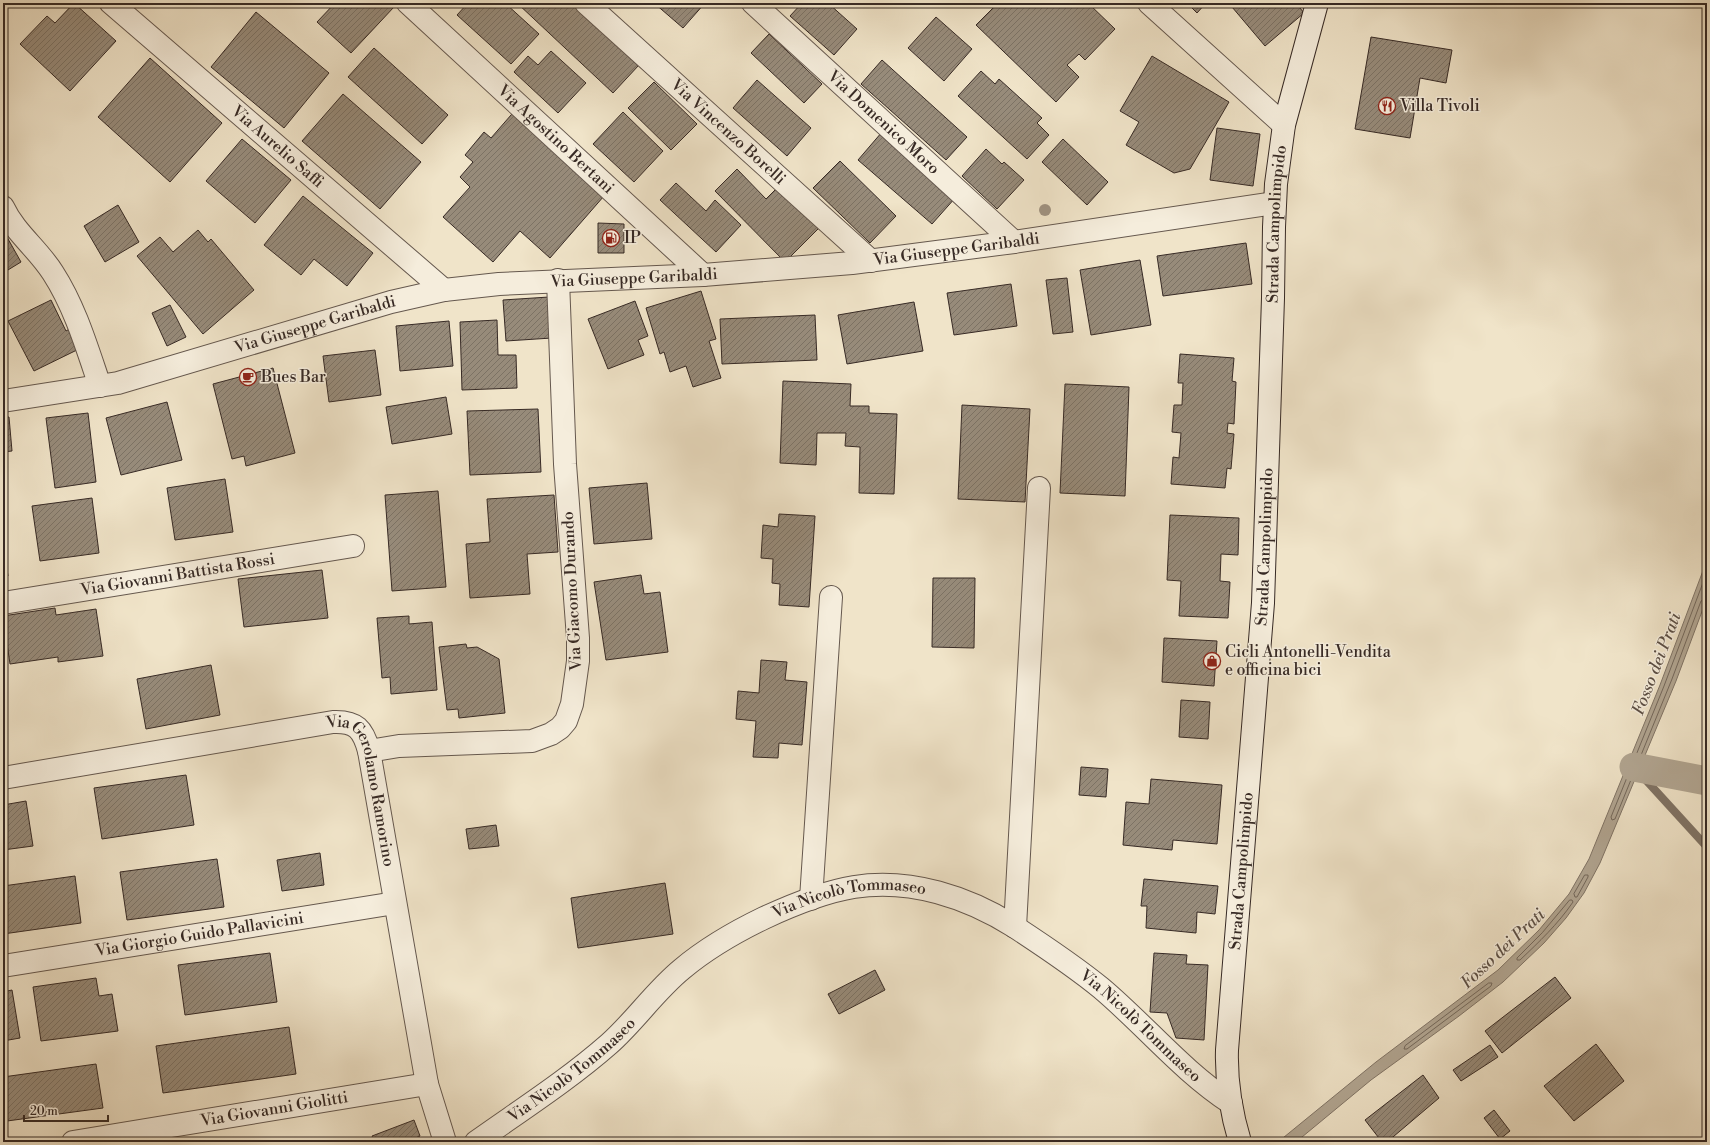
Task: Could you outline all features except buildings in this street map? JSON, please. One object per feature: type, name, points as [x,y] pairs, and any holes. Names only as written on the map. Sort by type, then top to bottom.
[{"type":"street","name":"Via Aurelio Saffi","points":[[111,3],[444,290]]},
{"type":"street","name":"Via Agostino Bertani","points":[[408,3],[703,275]]},
{"type":"street","name":"Via Vincenzo Borelli","points":[[586,3],[871,260]]},
{"type":"street","name":"Via Domenico Moro","points":[[753,3],[1014,242]]},
{"type":"street","points":[[1149,3],[1284,125]]},
{"type":"street","name":"Strada Campolimpido","points":[[1240,1141],[1231,1103],[1227,1065],[1228,1031],[1262,603],[1274,298],[1274,203],[1284,125],[1317,3]]},
{"type":"street","name":"Via Giuseppe Garibaldi","points":[[3,401],[100,386],[148,375],[396,300],[444,290],[483,285],[558,280],[703,275],[871,260],[1014,242],[1274,203]]},
{"type":"street","points":[[3,207],[11,222],[48,265],[63,290],[74,314],[100,386]]},
{"type":"street","name":"Via Giacomo Durando","points":[[369,751],[399,746],[532,741],[551,734],[560,728],[570,712],[576,684],[578,650],[565,464],[558,280]]},
{"type":"street","points":[[1015,928],[1039,488]]},
{"type":"street","name":"Via Giovanni Battista Rossi","points":[[3,603],[353,546]]},
{"type":"street","points":[[812,899],[831,597]]},
{"type":"street","name":"Via Gerolamo Ramorino","points":[[3,778],[333,722],[348,722],[357,727],[364,738],[369,751],[427,1084],[445,1142]]},
{"type":"street","name":"Via Nicolò Tommaseo","points":[[476,1142],[568,1077],[606,1046],[633,1021],[670,979],[706,950],[748,926],[787,908],[842,890],[864,886],[921,888],[946,895],[986,910],[1050,951],[1101,988],[1188,1071],[1213,1092],[1231,1103]]},
{"type":"street","name":"Via Giorgio Guido Pallavicini","points":[[3,966],[395,903]]},
{"type":"street","name":"Via Giovanni Giolitti","points":[[73,1142],[427,1084]]},
{"type":"water","points":[[1707,560],[1707,598],[1676,681],[1600,863],[1584,893],[1566,918],[1544,943],[1503,982],[1371,1080],[1296,1142],[1278,1142],[1376,1062],[1498,970],[1539,930],[1569,894],[1589,859],[1660,685]]},
{"type":"waterway","points":[[1634,767],[1707,847]]},
{"type":"waterway","points":[[1634,767],[1707,781]]},
{"type":"place","name":"Villa Tivoli","points":[[1387,106]]},
{"type":"place","name":"IP","points":[[611,238]]},
{"type":"place","name":"Bues Bar","points":[[248,377]]},
{"type":"place","name":"Cicli Antonelli-Vendita e officina bici","points":[[1212,661]]},
{"type":"water label","name":"Fosso dei Prati","points":[[1657,664]]},
{"type":"water label","name":"Fosso dei Prati","points":[[1503,949]]}]
